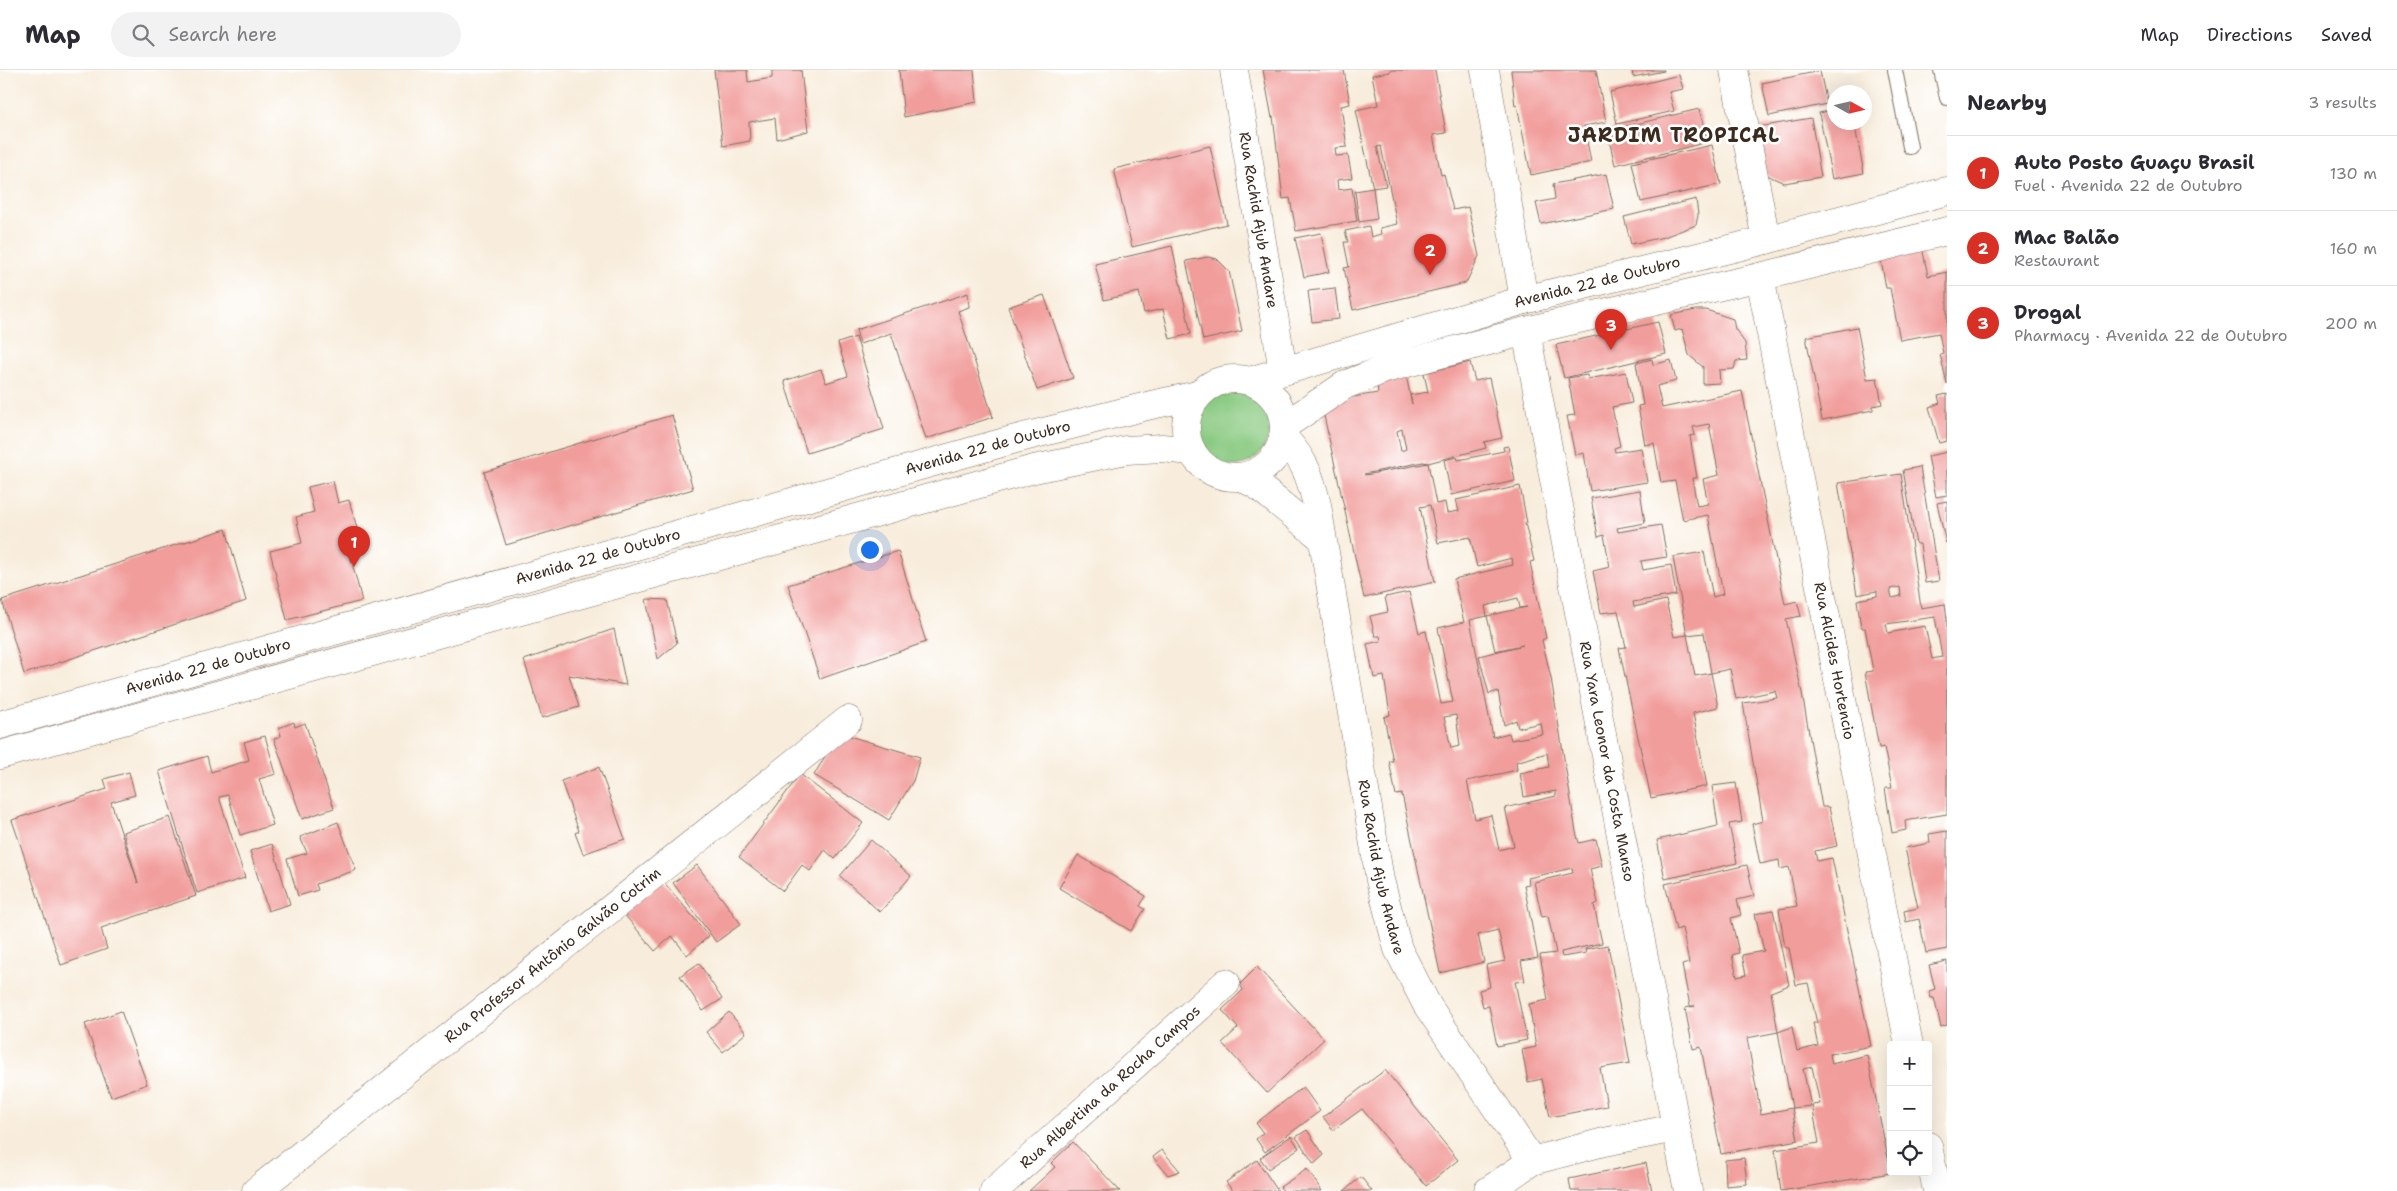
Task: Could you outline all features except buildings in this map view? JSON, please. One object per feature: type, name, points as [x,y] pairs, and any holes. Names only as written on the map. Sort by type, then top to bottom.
[{"type":"street","name":"Rua Rachid Ajub Andare","points":[[1234,70],[1282,370]]},
{"type":"street","points":[[1486,70],[1524,300]]},
{"type":"street","points":[[1734,70],[1766,240]]},
{"type":"street","name":"Avenida 22 de Outubro","points":[[1250,380],[1524,300],[1766,240],[1947,191]]},
{"type":"street","name":"Avenida 22 de Outubro","points":[[1284,432],[1338,389],[1365,376],[1526,331],[1760,277],[1947,231]]},
{"type":"street","name":"Rua Alcides Hortencio","points":[[1760,277],[1908,1041]]},
{"type":"street","name":"Rua Yara Leonor da Costa Manso","points":[[1526,331],[1688,1191]]},
{"type":"street","points":[[1235,378],[1250,380],[1267,390],[1274,398],[1283,416],[1284,432],[1281,446],[1271,461],[1257,472],[1241,477],[1224,476],[1209,470],[1196,459],[1187,437],[1186,422],[1190,408],[1198,395],[1208,386],[1222,380],[1235,378]]},
{"type":"street","name":"Avenida 22 de Outubro","points":[[0,725],[1012,440],[1136,408],[1198,395]]},
{"type":"street","name":"Rua Rachid Ajub Andare","points":[[1284,432],[1306,466],[1317,504],[1380,880],[1398,949],[1427,1005],[1532,1161]]},
{"type":"street","name":"Avenida 22 de Outubro","points":[[0,755],[1034,469],[1126,450],[1162,448],[1192,452]]},
{"type":"street","points":[[1241,477],[1258,486],[1322,538]]},
{"type":"street","name":"Rua Professor Antônio Galvão Cotrim","points":[[256,1191],[848,720]]},
{"type":"street","name":"Rua Albertina da Rocha Campos","points":[[994,1191],[1226,982]]},
{"type":"street","points":[[1488,1191],[1532,1161],[1604,1142],[1676,1128]]},
{"type":"street","points":[[1932,1166],[1937,1191]]},
{"type":"lane","points":[[1895,70],[1910,148]]},
{"type":"lane","points":[[1941,70],[1947,98]]},
{"type":"green space","points":[[1232,392],[1253,398],[1263,408],[1269,429],[1263,450],[1253,460],[1232,466],[1211,460],[1201,450],[1195,429],[1201,408],[1211,398]]},
{"type":"place","name":"Mac Balão","points":[[1430,275]]},
{"type":"place","name":"Drogal","points":[[1611,350]]},
{"type":"place","name":"Auto Posto Guaçu Brasil","points":[[354,567]]},
{"type":"district","name":"JARDIM TROPICAL","points":[[1674,135]]}]
